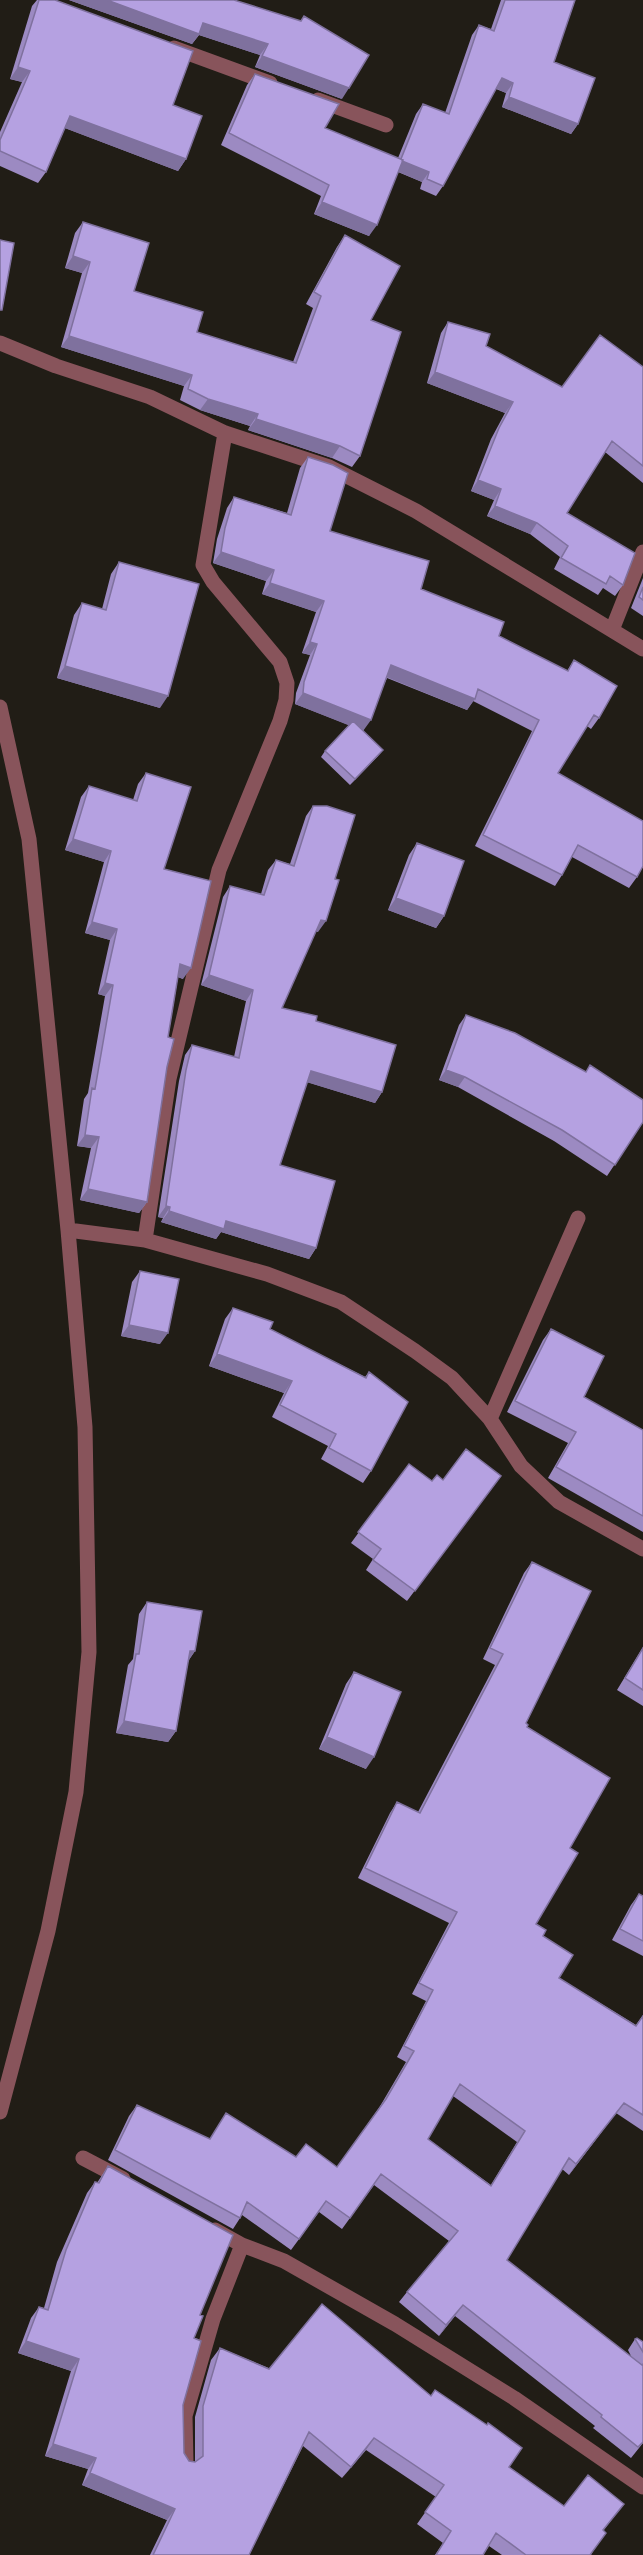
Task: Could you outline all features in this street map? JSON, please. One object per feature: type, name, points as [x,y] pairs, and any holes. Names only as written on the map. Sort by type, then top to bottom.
[{"type":"street","points":[[163,44],[285,88]]},
{"type":"street","points":[[308,97],[386,125]]},
{"type":"street","points":[[0,343],[56,366],[150,397],[225,433],[328,467],[416,511],[643,649]]},
{"type":"street","points":[[145,1240],[169,1079],[219,870],[280,721],[286,700],[287,683],[274,652],[213,582],[204,565],[225,433]]},
{"type":"street","points":[[612,630],[643,552]]},
{"type":"street","points":[[0,707],[29,839],[44,971],[54,1108],[68,1230],[85,1427],[89,1652],[76,1792],[48,1930],[0,2112]]},
{"type":"street","points":[[490,1419],[578,1218]]},
{"type":"street","points":[[68,1230],[145,1240],[267,1274],[341,1302],[452,1378],[490,1419],[521,1466],[559,1502],[643,1549]]},
{"type":"street","points":[[83,2158],[133,2185]]},
{"type":"street","points":[[203,2223],[243,2245],[284,2260],[405,2331],[514,2398],[643,2487]]},
{"type":"street","points":[[186,2463],[185,2416],[213,2319],[243,2245]]},
{"type":"building","points":[[39,0],[55,0],[193,51],[173,105],[202,116],[186,159],[70,116],[46,172],[0,151],[0,140],[30,71],[18,67]]},
{"type":"building","points":[[107,0],[234,0],[301,21],[304,16],[369,55],[349,88],[262,56],[268,44],[203,23],[199,34]]},
{"type":"building","points":[[505,0],[575,0],[554,62],[595,78],[578,124],[509,97],[513,83],[502,78],[443,186],[427,179],[429,172],[401,159],[423,104],[449,114],[479,25],[494,31]]},
{"type":"building","points":[[255,74],[339,104],[325,128],[403,160],[377,225],[322,202],[329,185],[229,133]]},
{"type":"building","points":[[83,222],[149,243],[134,291],[203,312],[197,332],[296,363],[321,296],[314,292],[345,235],[400,266],[371,320],[401,332],[360,456],[340,446],[256,419],[258,414],[208,399],[188,389],[192,375],[69,336],[90,262],[73,256]]},
{"type":"building","points":[[0,240],[14,243],[2,310],[0,310]]},
{"type":"building","points":[[448,322],[490,334],[486,346],[562,387],[600,335],[643,367],[643,466],[612,441],[567,513],[635,553],[623,585],[610,576],[606,584],[561,558],[568,546],[537,523],[495,506],[501,489],[478,480],[499,428],[513,402],[435,372]]},
{"type":"building","points":[[308,457],[333,465],[348,473],[330,531],[429,561],[421,589],[504,622],[499,636],[568,671],[574,660],[617,686],[599,718],[594,715],[558,773],[643,821],[643,866],[637,877],[578,845],[562,875],[483,835],[539,720],[478,689],[475,699],[391,665],[371,720],[303,693],[304,682],[317,644],[310,642],[324,601],[270,583],[274,570],[221,552],[234,497],[291,515]]},
{"type":"building","points":[[119,562],[199,584],[168,696],[65,666],[82,603],[106,610]]},
{"type":"building","points":[[643,587],[643,600],[639,597]]},
{"type":"building","points":[[353,721],[383,750],[355,779],[325,751]]},
{"type":"building","points":[[146,773],[191,787],[164,869],[211,881],[191,968],[180,964],[168,1037],[174,1039],[167,1067],[147,1202],[88,1189],[99,1137],[85,1135],[113,985],[105,983],[117,929],[92,922],[111,851],[73,839],[89,786],[137,801]]},
{"type":"building","points":[[313,806],[327,806],[355,815],[335,879],[339,880],[326,921],[321,920],[282,1008],[317,1016],[316,1021],[396,1045],[382,1092],[311,1071],[280,1165],[335,1181],[316,1248],[226,1221],[224,1229],[169,1211],[170,1207],[166,1206],[186,1070],[192,1045],[239,1058],[253,990],[209,975],[230,886],[264,895],[276,860],[294,866]]},
{"type":"building","points":[[417,843],[464,861],[444,916],[396,898]]},
{"type":"building","points":[[466,1015],[515,1033],[586,1072],[590,1065],[643,1100],[643,1122],[615,1165],[562,1130],[465,1077],[446,1070]]},
{"type":"building","points":[[140,1271],[179,1279],[168,1333],[129,1325]]},
{"type":"building","points":[[233,1308],[273,1322],[270,1329],[366,1378],[369,1372],[408,1402],[371,1471],[329,1448],[336,1434],[280,1405],[292,1381],[217,1354]]},
{"type":"building","points":[[551,1329],[604,1356],[584,1397],[643,1430],[643,1516],[556,1467],[576,1432],[515,1401]]},
{"type":"building","points":[[466,1449],[501,1476],[415,1591],[373,1560],[381,1549],[358,1532],[409,1464],[432,1481],[437,1475],[443,1480]]},
{"type":"building","points":[[532,1562],[591,1591],[526,1723],[527,1727],[610,1778],[570,1848],[578,1853],[536,1924],[546,1930],[543,1936],[573,1955],[559,1978],[636,2026],[643,2016],[643,2115],[624,2103],[576,2164],[569,2158],[507,2260],[643,2364],[643,2442],[638,2447],[601,2417],[602,2415],[463,2305],[446,2325],[407,2292],[458,2231],[381,2174],[350,2218],[326,2201],[299,2239],[247,2202],[240,2218],[115,2150],[137,2105],[210,2139],[226,2113],[296,2157],[306,2144],[337,2167],[386,2099],[414,2051],[404,2046],[433,1990],[419,1983],[457,1912],[365,1868],[397,1802],[420,1813],[503,1654],[490,1648]],"holes":[[[460,2084],[525,2131],[491,2186],[428,2139]]]},
{"type":"building","points":[[147,1602],[202,1611],[195,1651],[190,1651],[176,1731],[124,1721],[136,1654],[139,1654]]},
{"type":"building","points":[[643,1648],[643,1690],[625,1678]]},
{"type":"building","points":[[354,1672],[401,1692],[374,1757],[327,1737]]},
{"type":"building","points":[[639,1894],[643,1896],[643,1941],[620,1929]]},
{"type":"building","points":[[108,2166],[233,2235],[200,2315],[203,2316],[194,2338],[201,2341],[183,2405],[184,2453],[189,2461],[195,2462],[203,2456],[203,2406],[220,2348],[269,2369],[322,2304],[431,2396],[435,2390],[487,2425],[488,2423],[522,2448],[509,2467],[564,2506],[588,2475],[624,2504],[603,2530],[606,2533],[590,2555],[526,2555],[496,2533],[483,2555],[436,2555],[451,2531],[425,2512],[444,2485],[374,2438],[351,2467],[309,2432],[249,2555],[153,2555],[175,2509],[90,2473],[96,2458],[53,2444],[79,2359],[26,2341],[39,2307],[48,2310],[66,2250],[95,2182],[99,2183]]},
{"type":"building","points":[[635,2339],[643,2342],[643,2352]]}]
